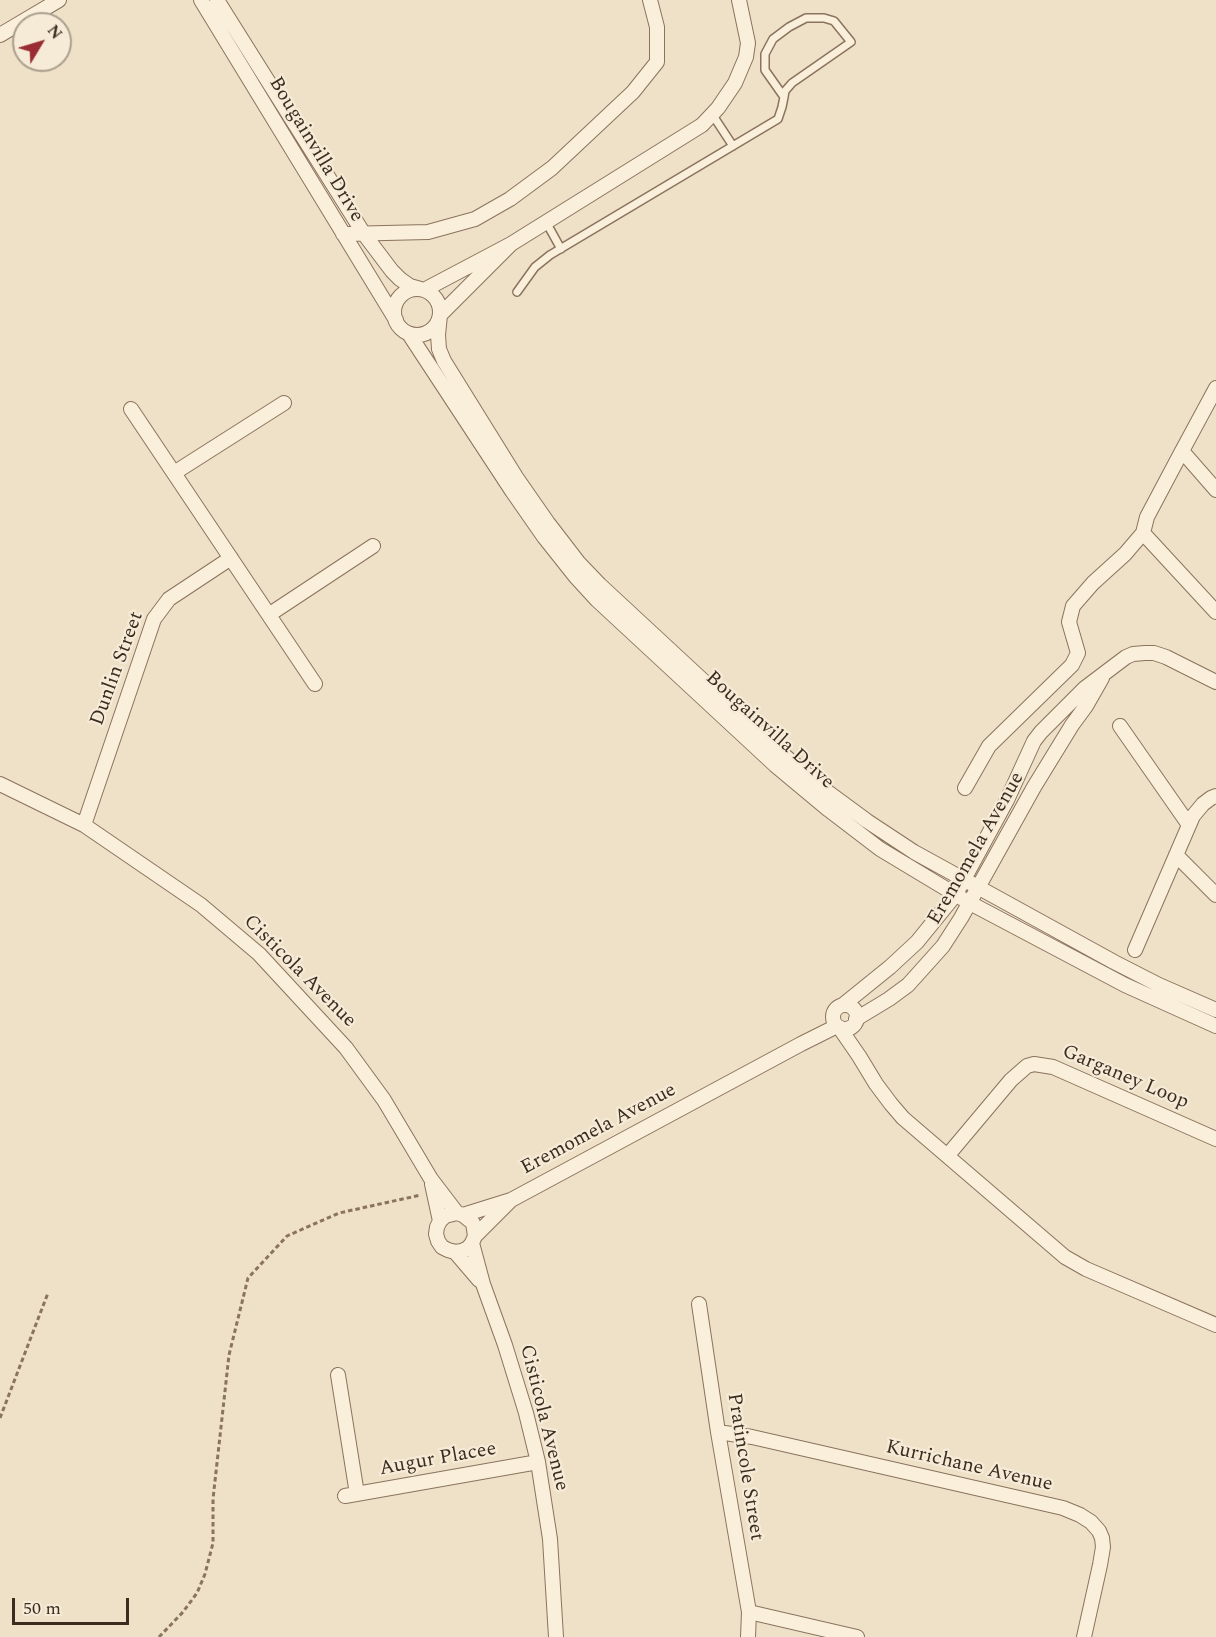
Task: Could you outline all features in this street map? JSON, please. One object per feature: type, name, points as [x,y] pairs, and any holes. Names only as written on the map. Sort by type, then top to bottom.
[{"type":"street","points":[[0,35],[42,4],[59,0]]},
{"type":"street","name":"Bougainvilla Drive","points":[[201,0],[402,329],[409,334],[544,537],[574,576],[622,624],[777,758],[914,852],[1159,985],[1216,1010]]},
{"type":"street","name":"Bougainvilla Drive","points":[[217,0],[364,234],[400,279],[410,286],[424,290],[436,300],[440,307],[439,349],[444,361],[516,477],[578,561],[829,810],[880,849],[968,902],[1125,985],[1216,1026]]},
{"type":"street","points":[[343,234],[428,232],[475,219],[510,200],[552,168],[633,92],[657,62],[657,27],[650,0]]},
{"type":"street","points":[[396,320],[395,306],[402,294],[416,289],[424,290],[511,244],[702,125],[735,83],[746,57],[748,43],[740,5]]},
{"type":"street","points":[[409,334],[419,335],[429,332],[438,322],[440,315],[511,244]]},
{"type":"street","points":[[964,788],[989,746],[1072,665],[1078,653],[1069,622],[1073,606],[1143,533],[1147,517],[1216,388]]},
{"type":"street","points":[[174,472],[284,403]]},
{"type":"street","points":[[131,409],[315,684]]},
{"type":"street","points":[[1182,451],[1216,490]]},
{"type":"street","points":[[1143,533],[1216,612]]},
{"type":"street","points":[[270,614],[373,546]]},
{"type":"street","name":"Dunlin Street","points":[[84,825],[154,619],[169,599],[231,558]]},
{"type":"street","name":"Eremomela Avenue","points":[[801,1044],[838,1009],[907,952],[956,894],[1007,800],[1034,741],[1073,700],[1126,657],[1133,654],[1154,653],[1178,662],[1216,682]]},
{"type":"street","name":"Eremomela Avenue","points":[[856,1021],[908,985],[943,946],[1034,787],[1104,674]]},
{"type":"street","points":[[1120,726],[1189,825]]},
{"type":"street","name":"Cisticola Avenue","points":[[0,784],[84,825],[201,905],[267,962],[346,1048],[384,1100],[432,1186],[460,1214]]},
{"type":"street","points":[[1135,950],[1193,816],[1203,804],[1216,796]]},
{"type":"street","points":[[1176,855],[1216,894]]},
{"type":"street","points":[[907,952],[922,969]]},
{"type":"street","points":[[859,1056],[855,1012],[850,1006],[838,1009],[834,1022],[876,1084],[903,1118],[1056,1249],[1077,1264],[1216,1325]]},
{"type":"street","points":[[838,1027],[845,1029],[851,1027],[856,1021]]},
{"type":"street","name":"Eremomela Avenue","points":[[460,1214],[512,1200],[801,1044],[838,1027]]},
{"type":"street","name":"Garganey Loop","points":[[948,1155],[1011,1080],[1027,1066],[1034,1065],[1053,1067],[1216,1139]]},
{"type":"street","name":"Cisticola Avenue","points":[[432,1186],[440,1221]]},
{"type":"street","name":"Eremomela Avenue","points":[[474,1240],[512,1200]]},
{"type":"street","points":[[460,1214],[473,1223],[474,1240],[462,1251],[448,1251],[442,1247],[436,1234],[440,1221],[445,1216],[460,1214]]},
{"type":"street","name":"Cisticola Avenue","points":[[474,1240],[483,1284],[505,1345],[538,1462],[550,1539],[556,1637]]},
{"type":"street","name":"Cisticola Avenue","points":[[455,1252],[483,1284]]},
{"type":"street","name":"Pratincole Street","points":[[699,1304],[749,1612],[748,1637]]},
{"type":"street","name":"Augur Placee","points":[[338,1375],[351,1495],[538,1462]]},
{"type":"street","name":"Kurrichane Avenue","points":[[718,1432],[752,1437],[1063,1508],[1080,1515],[1091,1522],[1102,1538],[1100,1565],[1084,1637]]},
{"type":"street","points":[[749,1612],[857,1637]]},
{"type":"lane","points":[[517,292],[535,267],[561,249],[778,119],[784,97],[785,91],[792,82],[851,42],[834,21],[824,18],[806,18],[773,39],[765,54],[765,70],[784,97]]},
{"type":"lane","points":[[712,114],[733,146]]},
{"type":"lane","points":[[546,222],[561,249]]},
{"type":"path","points":[[159,1637],[183,1612],[197,1593],[205,1574],[213,1543],[213,1499],[229,1355],[248,1278],[287,1236],[339,1213],[432,1186]]},
{"type":"path","points":[[0,1418],[48,1293]]}]
